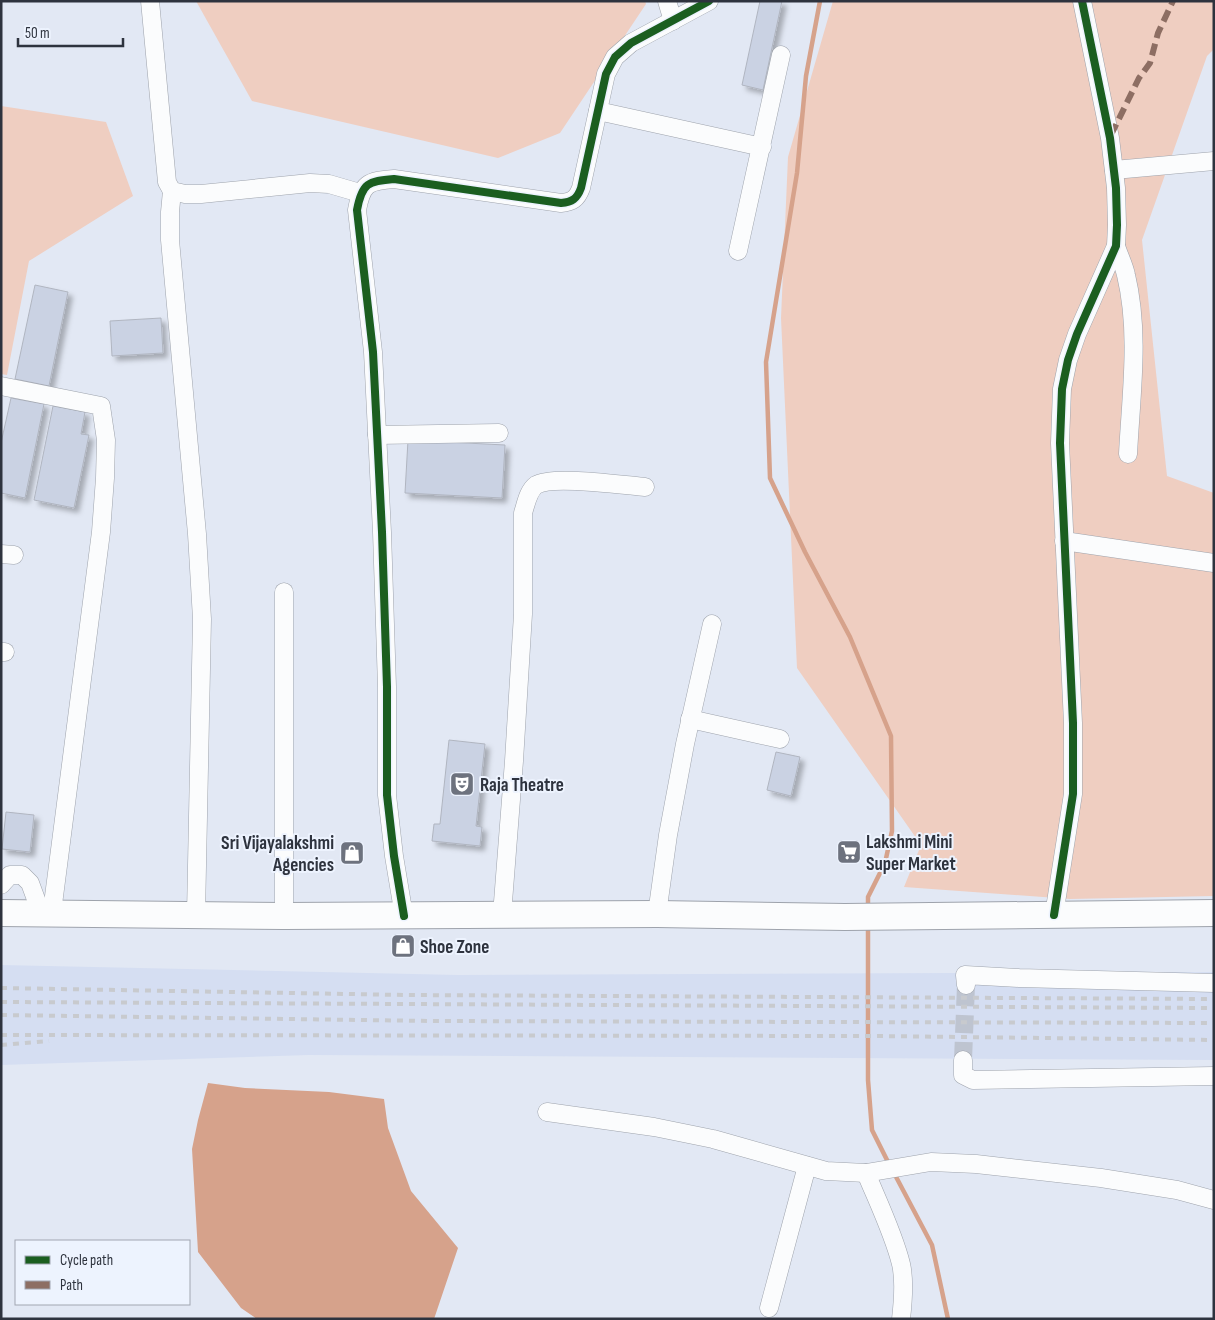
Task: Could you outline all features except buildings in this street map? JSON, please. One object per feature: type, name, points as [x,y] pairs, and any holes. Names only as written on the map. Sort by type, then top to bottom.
[{"type":"highway","points":[[1,913],[284,916],[657,914],[845,917],[890,915],[1214,913]]},
{"type":"street","points":[[150,1],[167,182],[172,191],[170,240],[197,534],[202,619],[196,915]]},
{"type":"street","points":[[667,1],[673,21]]},
{"type":"street","points":[[404,916],[394,856],[387,795],[387,687],[377,435],[373,352],[358,210],[360,193],[369,184],[380,180],[394,179],[561,203],[571,202],[578,196],[581,188],[606,74],[615,57],[631,43],[709,1]]},
{"type":"street","points":[[1054,915],[1073,794],[1073,723],[1060,443],[1062,389],[1068,360],[1077,334],[1116,246],[1117,225],[1114,170],[1082,1]]},
{"type":"street","points":[[738,251],[781,55]]},
{"type":"street","points":[[598,111],[762,146]]},
{"type":"street","points":[[1114,170],[1214,161]]},
{"type":"street","points":[[172,191],[185,194],[201,194],[310,183],[329,184],[360,193]]},
{"type":"street","points":[[1116,246],[1126,274],[1134,340],[1128,454]]},
{"type":"street","points":[[1,386],[101,406],[106,440],[101,532],[46,913]]},
{"type":"street","points":[[377,435],[499,433]]},
{"type":"street","points":[[502,915],[522,624],[523,513],[527,498],[536,486],[554,480],[645,486]]},
{"type":"street","points":[[1064,541],[1214,563]]},
{"type":"street","points":[[284,592],[284,916]]},
{"type":"street","points":[[657,914],[668,835],[690,719],[712,624]]},
{"type":"street","points":[[690,719],[780,740]]},
{"type":"street","points":[[1,884],[10,876],[22,875],[30,883],[46,913]]},
{"type":"street","points":[[966,985],[965,975],[1018,978],[1214,982]]},
{"type":"street","points":[[963,1060],[964,1075],[973,1080],[1214,1076]]},
{"type":"street","points":[[547,1112],[654,1127],[713,1139],[826,1171],[873,1172],[931,1162],[976,1164],[1120,1181],[1177,1190],[1214,1200]]},
{"type":"street","points":[[769,1308],[807,1166]]},
{"type":"street","points":[[873,1172],[883,1214],[901,1265],[903,1304],[901,1319]]},
{"type":"shaded area","points":[[196,1],[645,1],[646,4],[560,133],[498,158],[252,101]]},
{"type":"shaded area","points":[[833,1],[1214,1],[1214,49],[1207,56],[1142,240],[1167,476],[1214,493],[1214,896],[1070,899],[904,887],[921,845],[797,668],[781,318],[788,157]]},
{"type":"shaded area","points":[[1,106],[106,122],[133,196],[29,261],[7,375],[1,374]]},
{"type":"shaded area","points":[[1,965],[458,975],[1214,972],[1214,1060],[309,1055],[1,1065]]},
{"type":"shaded area","points":[[208,1083],[245,1088],[329,1092],[384,1099],[388,1128],[411,1191],[458,1248],[434,1319],[257,1319],[241,1308],[198,1252],[192,1149]]},
{"type":"waterway","points":[[820,1],[806,76],[797,173],[766,362],[770,478],[805,552],[850,637],[891,736],[892,831],[885,863],[868,897],[868,908]]},
{"type":"waterway","points":[[868,926],[868,1080],[872,1130],[889,1164]]},
{"type":"waterway","points":[[894,1173],[932,1245],[948,1319]]},
{"type":"tunnel","points":[[963,1060],[966,985]]},
{"type":"railway","points":[[1,988],[406,995],[1214,999]]},
{"type":"railway","points":[[1,1002],[1214,1008]]},
{"type":"railway","points":[[1,1015],[432,1021],[1214,1023]]},
{"type":"railway","points":[[1,1035],[877,1036],[1214,1040]]},
{"type":"railway","points":[[1,1045],[49,1041]]},
{"type":"marked path","points":[[1111,135],[1139,78],[1150,63],[1158,33],[1173,1]]},
{"type":"cycle path","points":[[404,916],[394,856],[387,795],[387,687],[382,532],[373,352],[357,210],[361,194],[372,183],[394,179],[561,203],[571,201],[578,195],[581,188],[606,74],[615,57],[631,43],[709,1]]},
{"type":"cycle path","points":[[1054,915],[1073,794],[1073,723],[1060,443],[1062,389],[1068,360],[1077,334],[1116,246],[1117,225],[1116,188],[1110,138],[1082,1]]},
{"type":"place","name":"Raja Theatre","points":[[462,784]]},
{"type":"place","name":"Lakshmi Mini Super Market","points":[[849,852]]},
{"type":"place","name":"Sri Vijayalakshmi Agencies","points":[[352,853]]},
{"type":"place","name":"Shoe Zone","points":[[403,946]]}]
